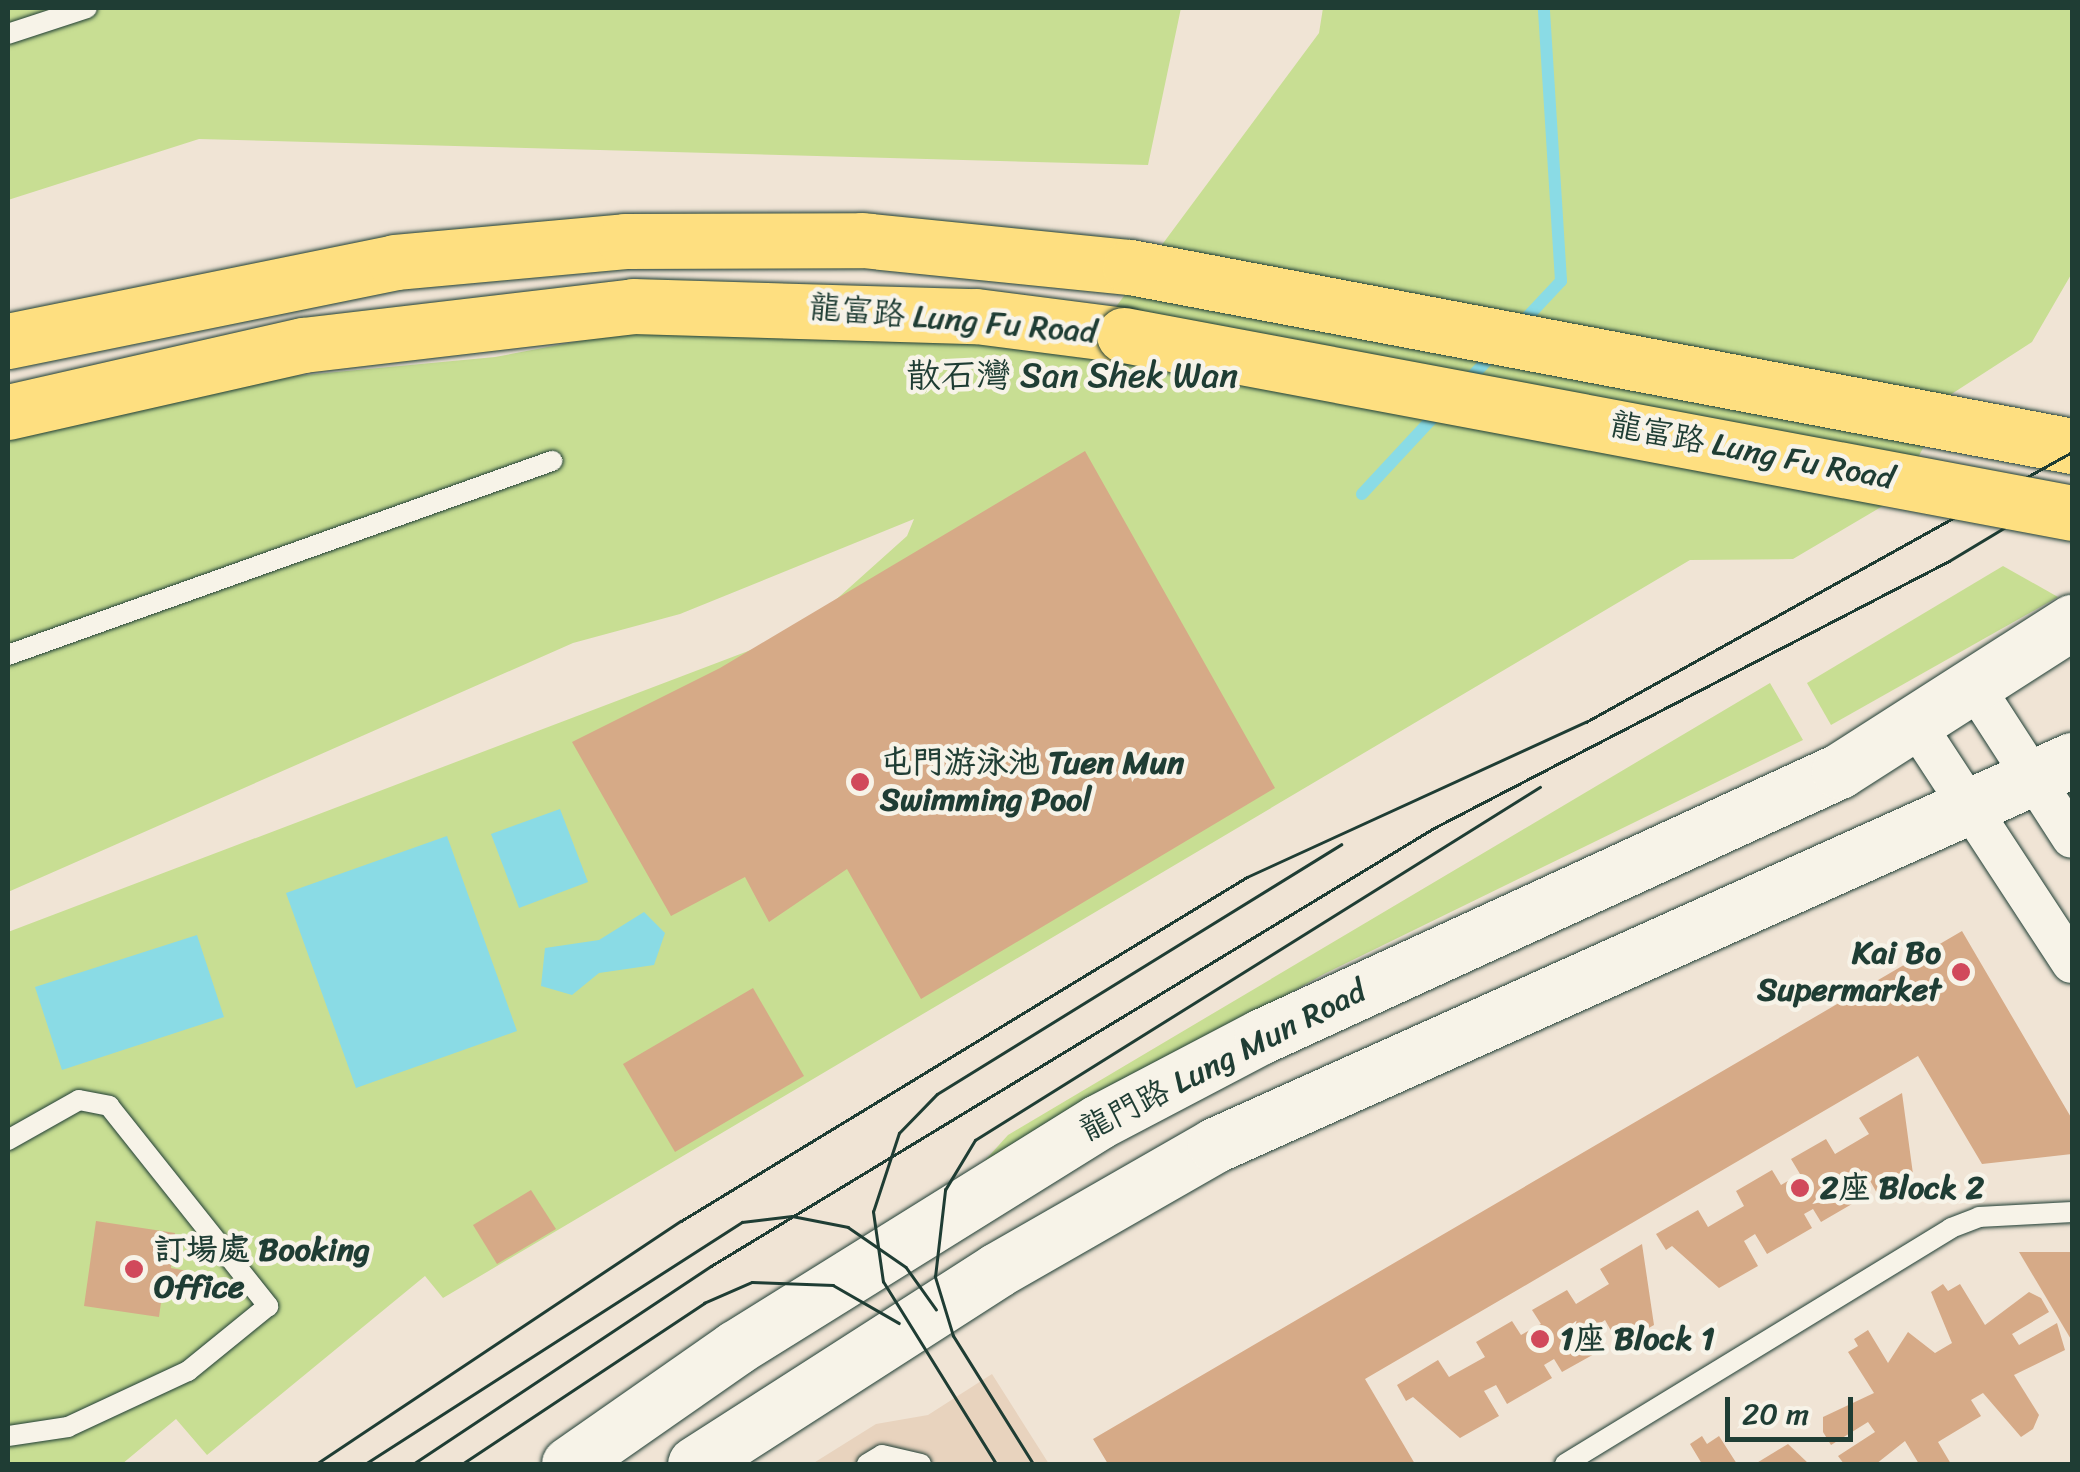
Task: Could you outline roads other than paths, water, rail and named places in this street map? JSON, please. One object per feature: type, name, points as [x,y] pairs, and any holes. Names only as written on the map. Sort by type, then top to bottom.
[{"type":"main road","name":"龍富路 Lung Fu Road","points":[[8,341],[377,265],[705,238],[894,242],[1130,268],[2072,446]]},
{"type":"main road","name":"龍富路 Lung Fu Road","points":[[8,412],[338,339],[706,304],[976,316],[1124,335],[2072,513]]},
{"type":"main road","name":"龍門路 Lung Mun Road","points":[[569,1464],[734,1348],[1098,1122],[1279,1028],[1839,771],[2072,622]]},
{"type":"main road","points":[[696,1464],[996,1270],[1215,1145],[2053,769]]},
{"type":"street","points":[[1972,685],[2053,769],[2072,838]]},
{"type":"street","points":[[1914,722],[2072,964]]},
{"type":"lane","points":[[8,34],[87,8]]},
{"type":"lane","points":[[8,655],[552,462]]},
{"type":"lane","points":[[8,1140],[79,1100],[109,1106],[268,1306],[154,1388],[68,1427],[8,1436]]},
{"type":"lane","points":[[1565,1464],[1950,1228],[1980,1217],[2072,1212]]},
{"type":"lane","points":[[867,1464],[882,1456],[921,1464]]},
{"type":"water","points":[[560,809],[588,882],[519,908],[491,834]]},
{"type":"water","points":[[447,836],[517,1031],[356,1088],[286,893]]},
{"type":"water","points":[[644,912],[665,933],[654,965],[599,973],[572,995],[541,986],[545,948],[599,940]]},
{"type":"water","points":[[197,935],[224,1017],[62,1070],[35,987]]},
{"type":"waterway","points":[[1518,327],[1561,281],[1544,8]]},
{"type":"waterway","points":[[1463,386],[1494,353]]},
{"type":"waterway","points":[[1362,494],[1439,411]]},
{"type":"tram line","points":[[316,1464],[681,1221],[1247,877],[1586,722],[2072,452]]},
{"type":"tram line","points":[[413,1464],[711,1266],[1434,828],[1949,561],[2072,487]]},
{"type":"tram line","points":[[1033,1464],[953,1336],[935,1277],[945,1190],[975,1140],[1540,787]]},
{"type":"tram line","points":[[996,1464],[883,1282],[873,1212],[899,1133],[937,1094],[1341,844]]},
{"type":"tram line","points":[[365,1464],[742,1222],[792,1216],[848,1227],[906,1267],[936,1309]]},
{"type":"tram line","points":[[462,1464],[704,1303],[752,1282],[833,1285],[899,1323]]},
{"type":"place","name":"屯門游泳池 Tuen Mun Swimming Pool","points":[[860,782]]},
{"type":"place","name":"Kai Bo Supermarket","points":[[1961,972]]},
{"type":"place","name":"2座 Block 2","points":[[1800,1188]]},
{"type":"place","name":"訂場處 Booking Office","points":[[134,1269]]},
{"type":"place","name":"1座 Block 1","points":[[1540,1339]]},
{"type":"district","name":"散石灣 San Shek Wan","points":[[1072,375]]}]
